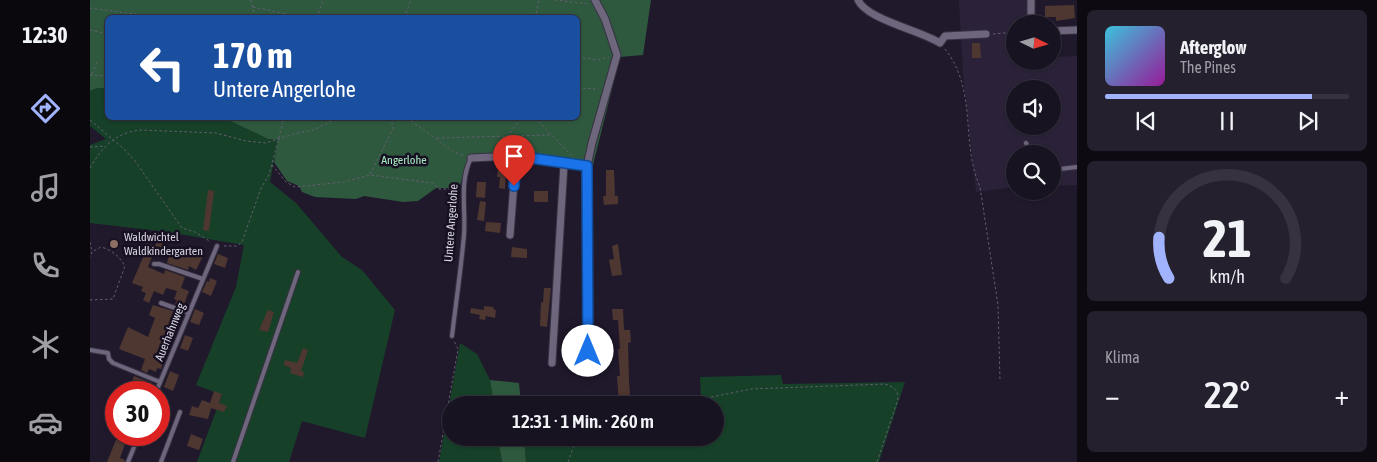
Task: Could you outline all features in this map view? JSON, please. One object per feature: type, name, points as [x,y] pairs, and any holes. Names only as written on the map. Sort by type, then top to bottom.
[{"type":"street","points":[[858,0],[868,12],[905,26],[940,43],[945,36],[986,34]]},
{"type":"street","points":[[1031,0],[1031,15]]},
{"type":"street","points":[[588,369],[584,165],[617,55],[605,19],[596,3]]},
{"type":"street","points":[[1061,31],[1077,30]]},
{"type":"street","points":[[471,158],[516,156],[564,164],[584,165]]},
{"type":"street","points":[[510,235],[516,156]]},
{"type":"street","points":[[552,363],[564,164]]},
{"type":"lane","name":"Untere Angerlohe","points":[[452,336],[464,233],[464,189],[467,166],[471,158]]},
{"type":"lane","points":[[1061,169],[1077,167]]},
{"type":"lane","name":"Auerhahnweg","points":[[160,381],[217,246]]},
{"type":"lane","points":[[154,264],[159,264],[203,280]]},
{"type":"lane","points":[[233,462],[298,272]]},
{"type":"lane","points":[[161,303],[189,313]]},
{"type":"lane","points":[[90,350],[108,353],[109,359],[113,363],[158,381]]},
{"type":"lane","points":[[161,462],[180,412]]},
{"type":"lane","points":[[128,462],[135,446]]},
{"type":"path","points":[[251,0],[254,15]]},
{"type":"path","points":[[318,15],[322,0]]},
{"type":"path","points":[[405,15],[411,0]]},
{"type":"path","points":[[536,15],[539,0]]},
{"type":"path","points":[[555,0],[596,3]]},
{"type":"path","points":[[90,8],[142,15]]},
{"type":"path","points":[[253,8],[290,15]]},
{"type":"path","points":[[90,30],[105,33]]},
{"type":"path","points":[[986,34],[1006,33]]},
{"type":"path","points":[[940,43],[954,61],[964,86],[969,140],[980,187],[998,305],[1000,381]]},
{"type":"path","points":[[580,57],[598,60],[617,55]]},
{"type":"path","points":[[98,60],[91,75],[105,76]]},
{"type":"path","points":[[580,88],[608,90]]},
{"type":"path","points":[[90,120],[136,161],[182,228],[195,232],[217,246],[237,246],[242,242],[261,188],[269,175],[283,120]]},
{"type":"path","points":[[90,163],[113,139],[140,130],[216,133],[256,142],[270,142],[278,138],[313,130],[334,120]]},
{"type":"path","points":[[370,175],[392,128],[391,120]]},
{"type":"path","points":[[410,120],[454,152],[471,158]]},
{"type":"path","points":[[486,158],[497,151],[519,120]]},
{"type":"path","points":[[536,120],[584,165]]},
{"type":"path","points":[[437,138],[550,134]]},
{"type":"path","points":[[90,147],[106,146]]},
{"type":"path","points":[[90,168],[94,160]]},
{"type":"path","points":[[272,164],[286,182],[295,187],[344,182],[370,175],[432,183],[438,189],[464,189]]},
{"type":"path","points":[[90,242],[92,252],[90,257]]},
{"type":"path","points":[[90,300],[114,299],[125,266],[120,258],[109,249],[101,247],[92,252]]},
{"type":"path","points":[[438,462],[458,349],[452,336]]},
{"type":"path","points":[[716,396],[751,389],[885,384],[894,386],[898,392],[898,399],[877,462]]},
{"type":"path","points":[[568,462],[575,446]]},
{"type":"shaded area","points":[[959,0],[1029,0],[1029,15],[1006,15],[1006,70],[1061,70],[1061,57],[1077,56],[1077,185],[1061,186],[1061,145],[1006,145],[1006,188],[976,192],[963,73]]},
{"type":"green space","name":"Angerlohe","points":[[90,0],[651,0],[643,55],[620,57],[593,165],[530,154],[469,157],[460,185],[452,188],[436,188],[418,201],[403,202],[364,196],[356,199],[315,197],[302,192],[299,186],[287,181],[274,162],[278,140],[268,139],[228,120],[580,120],[580,15],[105,15],[105,88],[97,88],[90,91]]},
{"type":"green space","points":[[97,88],[105,88],[105,120],[228,120],[268,139],[278,140],[270,182],[296,203],[342,257],[362,270],[395,310],[365,438],[302,421],[289,462],[197,462],[222,395],[196,385],[236,287],[244,245],[167,232],[90,223],[90,145],[106,139],[90,126],[90,91]]},
{"type":"green space","points":[[460,343],[477,354],[490,380],[493,396],[451,396]]},
{"type":"green space","points":[[781,375],[783,384],[905,382],[879,462],[526,462],[525,446],[724,446],[724,396],[701,396],[700,377]]},
{"type":"green space","points":[[490,380],[519,383],[520,396],[493,396]]},
{"type":"green space","points":[[442,445],[499,446],[502,462],[439,462]]},
{"type":"green space","points":[[499,446],[525,446],[526,462],[502,462]]},
{"type":"building","points":[[1074,5],[1075,18],[1061,20],[1061,15],[1045,15],[1045,6]]},
{"type":"building","points":[[972,43],[980,43],[981,58],[972,58]]},
{"type":"building","points":[[498,169],[506,170],[505,189],[499,188],[500,177],[497,177]]},
{"type":"building","points":[[606,170],[614,170],[615,196],[618,196],[618,204],[604,205],[603,196],[606,196]]},
{"type":"building","points":[[477,182],[486,182],[485,198],[476,197]]},
{"type":"building","points":[[208,190],[214,191],[209,231],[203,230]]},
{"type":"building","points":[[534,191],[548,191],[548,202],[534,202]]},
{"type":"building","points":[[480,201],[486,202],[484,221],[477,220]]},
{"type":"building","points":[[486,222],[501,223],[500,233],[485,231]]},
{"type":"building","points":[[157,241],[164,244],[163,246],[190,257],[193,251],[203,256],[196,270],[189,266],[188,270],[167,263],[169,255],[155,250],[148,267],[164,274],[165,270],[185,277],[181,288],[189,291],[183,307],[175,304],[177,300],[174,299],[177,291],[166,288],[163,295],[154,291],[149,303],[143,300],[146,293],[141,291],[143,287],[132,283],[144,255],[141,254],[145,242],[155,246]]},
{"type":"building","points":[[618,244],[622,275],[612,276],[609,260],[614,259],[612,246]]},
{"type":"building","points":[[512,247],[527,249],[527,258],[511,257]]},
{"type":"building","points":[[218,254],[228,258],[225,268],[214,264]]},
{"type":"building","points":[[210,278],[217,281],[211,296],[202,292]]},
{"type":"building","points":[[544,288],[551,288],[547,327],[540,326],[541,302],[543,303]]},
{"type":"building","points":[[153,305],[182,314],[171,339],[166,337],[158,354],[165,357],[161,369],[157,368],[156,372],[149,369],[147,373],[141,370],[145,359],[119,349],[128,327],[148,337],[155,318],[149,315]]},
{"type":"building","points":[[484,306],[494,307],[493,309],[496,310],[495,318],[486,316],[485,320],[479,319],[480,315],[470,313],[471,308],[484,310]]},
{"type":"building","points":[[195,309],[204,313],[199,325],[190,322]]},
{"type":"building","points":[[612,309],[623,309],[624,330],[630,330],[631,342],[628,343],[630,396],[618,396],[617,376],[620,376],[618,349],[620,349],[618,320],[613,320]]},
{"type":"building","points":[[268,310],[274,312],[268,332],[259,330]]},
{"type":"building","points":[[185,335],[193,338],[188,351],[180,348]]},
{"type":"building","points":[[303,348],[308,350],[301,371],[304,372],[303,377],[290,373],[291,368],[284,365],[285,360],[297,363]]},
{"type":"building","points":[[170,371],[179,375],[173,391],[170,390],[170,381],[166,381]]},
{"type":"building","points":[[134,376],[147,381],[132,381]]},
{"type":"building","points":[[214,391],[222,394],[219,403],[227,406],[224,412],[211,408],[208,419],[189,415],[192,406],[198,408],[202,400],[210,403]]},
{"type":"building","points":[[191,434],[203,439],[199,450],[187,446]]},
{"type":"building","points":[[114,446],[124,446],[120,458],[125,460],[124,462],[107,462]]},
{"type":"place","name":"Waldwichtel Waldkindergarten","points":[[114,244]]},
{"type":"route","points":[[514,186],[516,156],[587,166],[588,351]]}]
